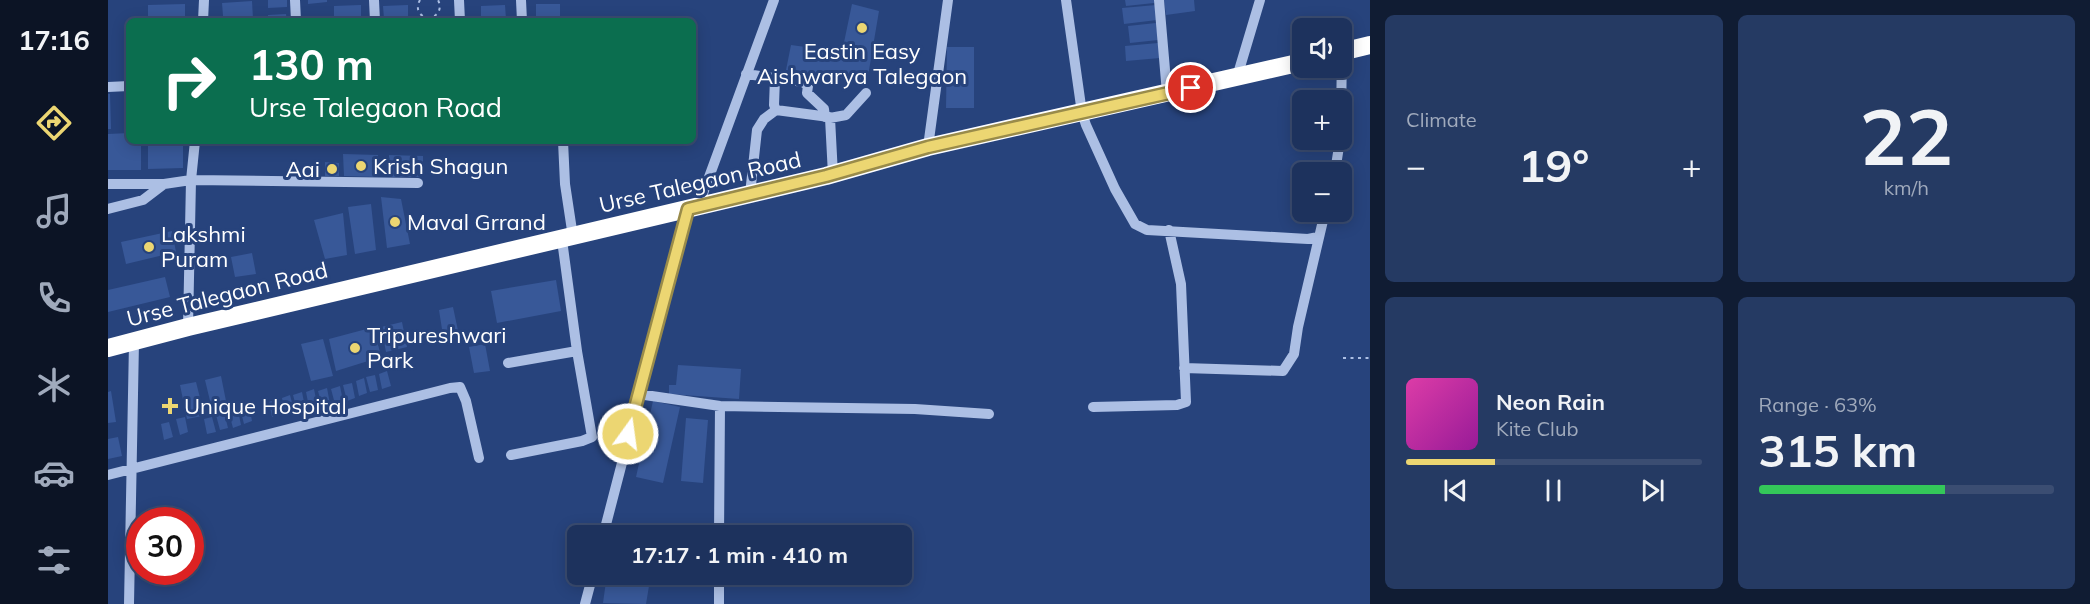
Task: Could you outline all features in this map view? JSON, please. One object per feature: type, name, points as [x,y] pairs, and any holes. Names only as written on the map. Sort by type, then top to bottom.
[{"type":"highway","points":[[1352,49],[1370,45]]},
{"type":"highway","name":"Urse Talegaon Road","points":[[108,348],[188,327],[833,175],[928,147],[1292,64]]},
{"type":"street","points":[[203,18],[204,0]]},
{"type":"street","points":[[295,0],[296,18]]},
{"type":"street","points":[[374,0],[375,18]]},
{"type":"street","points":[[459,0],[460,18]]},
{"type":"street","points":[[521,0],[522,18]]},
{"type":"street","points":[[606,525],[638,394],[693,208],[774,0]]},
{"type":"street","points":[[928,147],[948,0]]},
{"type":"street","points":[[1066,0],[1082,113],[1115,189],[1135,224],[1147,230],[1308,239],[1318,237]]},
{"type":"street","points":[[1159,0],[1167,93]]},
{"type":"street","points":[[1237,77],[1260,0]]},
{"type":"street","points":[[746,74],[803,82],[808,86],[807,93],[824,109],[827,117],[833,175]]},
{"type":"street","points":[[775,78],[776,110]]},
{"type":"street","points":[[108,87],[126,86]]},
{"type":"street","points":[[750,194],[758,130],[764,119],[776,110],[827,117],[846,115],[866,93]]},
{"type":"street","points":[[188,327],[191,180],[195,144]]},
{"type":"street","points":[[511,455],[592,437],[577,351],[563,144]]},
{"type":"street","points":[[108,184],[164,184],[191,180],[418,183]]},
{"type":"street","points":[[108,209],[143,200],[164,184]]},
{"type":"street","points":[[1184,368],[1283,371],[1287,368],[1294,354],[1322,222]]},
{"type":"street","points":[[1093,406],[1177,405],[1186,402],[1181,285],[1169,230]]},
{"type":"street","points":[[129,604],[134,342]]},
{"type":"street","points":[[507,363],[577,351]]},
{"type":"street","points":[[108,475],[459,387],[466,402],[479,458]]},
{"type":"street","points":[[638,394],[720,406],[915,409],[989,414]]},
{"type":"street","points":[[719,525],[720,406]]},
{"type":"street","points":[[585,604],[590,585]]},
{"type":"street","points":[[719,585],[719,604]]},
{"type":"path","points":[[420,0],[417,9],[426,18],[438,14],[440,6],[438,1],[444,0]]},
{"type":"path","points":[[1343,358],[1370,358]]},
{"type":"building","points":[[268,0],[287,0],[287,7],[268,8]]},
{"type":"building","points":[[308,0],[327,0],[327,2],[308,4]]},
{"type":"building","points":[[1125,0],[1154,0],[1154,3],[1126,6]]},
{"type":"building","points":[[1164,0],[1194,0],[1195,11],[1166,15]]},
{"type":"building","points":[[252,1],[253,18],[226,18],[223,16],[222,3]]},
{"type":"building","points":[[185,4],[185,18],[148,18],[148,5]]},
{"type":"building","points":[[536,4],[560,4],[560,17],[536,18]]},
{"type":"building","name":"Eastin Easy Aishwarya Talegaon","points":[[852,4],[879,11],[867,82],[786,70],[791,45],[842,52]]},
{"type":"building","points":[[361,5],[361,18],[334,18],[334,6]]},
{"type":"building","points":[[408,5],[408,18],[384,18],[383,6]]},
{"type":"building","points":[[505,5],[506,18],[481,18],[481,6]]},
{"type":"building","points":[[1156,5],[1157,20],[1124,24],[1122,8]]},
{"type":"building","points":[[286,14],[287,18],[268,18],[268,15]]},
{"type":"building","points":[[1156,23],[1158,40],[1130,43],[1128,26]]},
{"type":"building","points":[[1158,43],[1160,58],[1126,61],[1125,46]]},
{"type":"building","points":[[947,47],[974,47],[974,108],[946,108]]},
{"type":"building","points":[[108,94],[110,94],[111,129],[108,129]]},
{"type":"building","points":[[126,133],[126,144],[141,144],[141,170],[108,170],[108,134]]},
{"type":"building","points":[[148,144],[183,144],[183,168],[148,169]]},
{"type":"building","name":"Krish Shagun","points":[[343,154],[378,155],[378,177],[344,176]]},
{"type":"building","points":[[389,155],[423,156],[423,177],[389,177]]},
{"type":"building","name":"Aai","points":[[325,162],[339,163],[339,176],[325,176]]},
{"type":"building","name":"Maval Grrand","points":[[381,197],[401,199],[410,244],[387,248]]},
{"type":"building","points":[[371,204],[376,250],[355,254],[348,207]]},
{"type":"building","points":[[343,213],[347,255],[325,259],[314,220]]},
{"type":"building","name":"Lakshmi Puram","points":[[172,231],[176,252],[126,264],[121,242]]},
{"type":"building","points":[[252,253],[256,274],[235,277],[231,257]]},
{"type":"building","points":[[165,277],[170,297],[108,312],[108,290]]},
{"type":"building","points":[[556,280],[561,311],[497,323],[491,291]]},
{"type":"building","points":[[453,307],[460,340],[444,342],[439,310]]},
{"type":"building","points":[[402,322],[407,347],[386,352],[381,327]]},
{"type":"building","name":"Tripureshwari Park","points":[[374,327],[381,357],[336,371],[329,339]]},
{"type":"building","points":[[323,339],[333,376],[311,381],[301,344]]},
{"type":"building","points":[[485,344],[490,371],[474,373],[469,347]]},
{"type":"building","points":[[678,365],[741,369],[739,399],[669,394],[669,385],[676,385]]},
{"type":"building","points":[[387,371],[391,386],[382,389],[379,374]]},
{"type":"building","points":[[375,375],[378,390],[370,392],[366,377]]},
{"type":"building","points":[[221,376],[228,411],[187,419],[180,385],[196,382],[202,406],[211,405],[205,380]]},
{"type":"building","points":[[364,378],[367,393],[359,396],[356,381]]},
{"type":"building","points":[[352,383],[355,398],[347,401],[343,385]]},
{"type":"building","points":[[340,386],[343,401],[335,404],[331,389]]},
{"type":"building","points":[[327,388],[330,404],[322,406],[318,391]]},
{"type":"building","points":[[314,389],[317,404],[309,407],[306,392]]},
{"type":"building","points":[[111,391],[116,422],[108,423],[108,392]]},
{"type":"building","points":[[302,392],[305,407],[297,410],[293,395]]},
{"type":"building","points":[[290,395],[294,410],[285,413],[282,398]]},
{"type":"building","points":[[277,399],[280,414],[272,417],[269,402]]},
{"type":"building","points":[[653,401],[680,407],[663,483],[636,477]]},
{"type":"building","points":[[249,406],[252,421],[244,424],[240,408]]},
{"type":"building","points":[[238,410],[241,425],[233,428],[229,413]]},
{"type":"building","points":[[224,412],[228,428],[220,430],[216,415]]},
{"type":"building","points":[[185,417],[188,432],[180,435],[176,419]]},
{"type":"building","points":[[212,417],[216,432],[207,434],[204,419]]},
{"type":"building","points":[[686,418],[708,420],[703,483],[681,481]]},
{"type":"building","points":[[169,422],[173,437],[164,440],[161,424]]},
{"type":"building","points":[[118,437],[122,456],[108,459],[108,439]]},
{"type":"building","points":[[605,585],[649,585],[646,604],[603,603]]},
{"type":"place","name":"Eastin Easy Aishwarya Talegaon","points":[[862,28]]},
{"type":"place","name":"Krish Shagun","points":[[361,166]]},
{"type":"place","name":"Aai","points":[[332,169]]},
{"type":"place","name":"Maval Grrand","points":[[395,222]]},
{"type":"place","name":"Lakshmi Puram","points":[[149,247]]},
{"type":"place","name":"Tripureshwari Park","points":[[355,348]]},
{"type":"place","name":"Unique Hospital","points":[[170,406]]},
{"type":"route","points":[[628,434],[688,209],[826,176],[928,147],[1191,88]]}]
